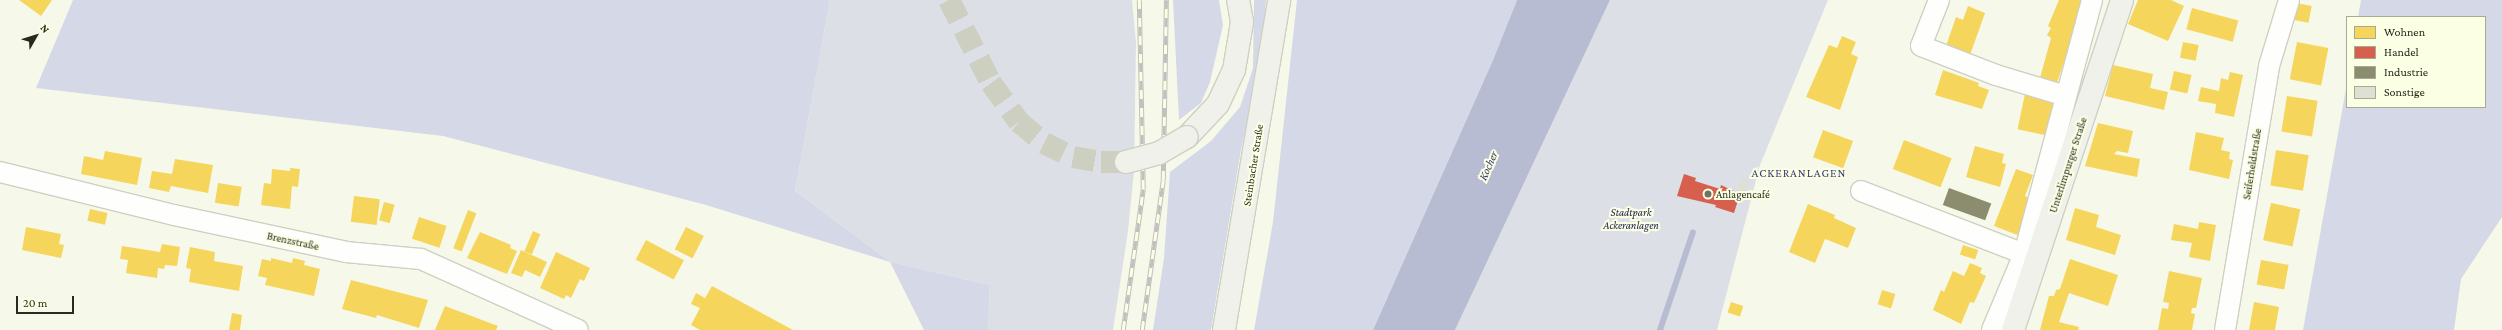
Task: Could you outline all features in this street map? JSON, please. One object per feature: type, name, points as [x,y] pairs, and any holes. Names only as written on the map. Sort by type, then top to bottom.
[{"type":"main road","points":[[1126,162],[1159,153],[1188,137],[1218,104],[1234,70],[1242,22],[1238,0]]},
{"type":"main road","name":"Steinbacher Straße","points":[[1224,330],[1279,0]]},
{"type":"main road","name":"Unterlimpurger Straße","points":[[2013,330],[2122,0]]},
{"type":"street","points":[[1939,0],[1921,46],[1996,75],[2066,96]]},
{"type":"street","name":"Unterlimpurger Straße","points":[[1992,330],[2024,254],[2092,0]]},
{"type":"street","name":"Seiferheldstraße","points":[[2225,330],[2269,66],[2289,0]]},
{"type":"street","name":"Brenzstraße","points":[[0,172],[174,215],[346,252],[421,259],[578,330]]},
{"type":"street","points":[[1861,191],[2024,254]]},
{"type":"green space","points":[[830,0],[1132,0],[1136,43],[1134,171],[1128,231],[1113,330],[988,330],[990,285],[891,262],[795,191]]},
{"type":"green space","name":"Stadtpark Ackeranlagen","points":[[1610,0],[1828,0],[1760,165],[1717,330],[1455,330]]},
{"type":"shaded area","points":[[73,0],[830,0],[795,191],[891,262],[990,285],[988,330],[924,330],[890,262],[706,205],[443,136],[36,88]]},
{"type":"shaded area","points":[[1173,0],[1219,0],[1223,25],[1210,82],[1201,103],[1179,120]]},
{"type":"shaded area","points":[[1254,0],[1266,0],[1260,65],[1241,150],[1211,330],[1153,330],[1164,258],[1170,172],[1211,141],[1240,107],[1253,68]]},
{"type":"shaded area","points":[[1297,0],[1517,0],[1493,60],[1373,330],[1254,330],[1273,222]]},
{"type":"shaded area","points":[[2361,0],[2502,0],[2502,217],[2461,279],[2454,330],[2303,330],[2346,89],[2346,108],[2486,108],[2486,16],[2358,16]]},
{"type":"water","name":"Kocher","points":[[1517,0],[1610,0],[1455,330],[1373,330],[1493,60]]},
{"type":"building: Wohnen","points":[[19,0],[52,0],[41,16]]},
{"type":"building: Wohnen","points":[[2059,0],[2084,0],[2057,83],[2040,78],[2051,38],[2047,35],[2051,28],[2048,26]]},
{"type":"building: Wohnen","points":[[2138,0],[2171,0],[2184,6],[2168,41],[2128,24]]},
{"type":"building: Wohnen","points":[[2296,3],[2312,6],[2308,23],[2293,20]]},
{"type":"building: Wohnen","points":[[1968,6],[1985,13],[1970,55],[1946,46],[1956,17],[1963,20]]},
{"type":"building: Wohnen","points":[[2192,8],[2238,20],[2233,42],[2186,29]]},
{"type":"building: Wohnen","points":[[1842,36],[1856,42],[1851,54],[1858,57],[1840,110],[1806,97],[1829,45],[1837,48]]},
{"type":"building: Wohnen","points":[[2183,42],[2199,45],[2196,61],[2180,58]]},
{"type":"building: Wohnen","points":[[2297,42],[2328,48],[2321,85],[2290,79]]},
{"type":"building: Wohnen","points":[[2113,65],[2153,74],[2150,88],[2168,92],[2164,110],[2105,96]]},
{"type":"building: Wohnen","points":[[1943,70],[1979,83],[1978,86],[1989,90],[1982,109],[1935,95]]},
{"type":"building: Wohnen","points":[[2174,71],[2192,75],[2187,94],[2170,90]]},
{"type":"building: Wohnen","points":[[2230,72],[2243,75],[2234,117],[2215,113],[2216,104],[2198,101],[2201,87],[2219,91],[2221,78],[2228,80]]},
{"type":"building: Wohnen","points":[[2025,94],[2054,100],[2047,135],[2018,129]]},
{"type":"building: Wohnen","points":[[2287,96],[2318,101],[2312,136],[2281,132]]},
{"type":"building: Wohnen","points":[[2098,123],[2133,131],[2128,153],[2117,151],[2114,154],[2140,159],[2137,177],[2085,166]]},
{"type":"building: Wohnen","points":[[1823,130],[1853,141],[1843,168],[1813,157]]},
{"type":"building: Wohnen","points":[[2196,132],[2224,138],[2221,150],[2230,152],[2229,159],[2233,160],[2229,179],[2189,170]]},
{"type":"building: Wohnen","points":[[1904,140],[1952,158],[1941,187],[1893,169]]},
{"type":"building: Wohnen","points":[[1975,146],[2004,154],[2002,163],[2006,164],[2000,187],[1966,177]]},
{"type":"building: Wohnen","points":[[2276,150],[2309,155],[2303,191],[2270,186]]},
{"type":"building: Wohnen","points":[[105,151],[142,158],[137,185],[81,174],[84,156],[103,160]]},
{"type":"building: Wohnen","points":[[175,159],[213,165],[208,193],[171,186],[169,192],[149,188],[152,171],[172,174]]},
{"type":"building: Wohnen","points":[[290,168],[300,169],[298,187],[292,186],[290,209],[261,205],[264,183],[271,184],[272,169],[290,171]]},
{"type":"building: Wohnen","points":[[2016,169],[2033,175],[2025,196],[2034,200],[2020,236],[1994,226]]},
{"type":"building: Wohnen","points":[[218,183],[242,187],[239,207],[215,203]]},
{"type":"building: Wohnen","points":[[354,196],[380,199],[377,225],[351,222]]},
{"type":"building: Wohnen","points":[[384,202],[395,205],[390,223],[379,220]]},
{"type":"building: Wohnen","points":[[2271,203],[2300,209],[2292,246],[2263,240]]},
{"type":"building: Wohnen","points":[[1808,204],[1835,215],[1834,218],[1856,228],[1848,248],[1825,239],[1815,263],[1789,252]]},
{"type":"building: Wohnen","points":[[2075,208],[2099,215],[2096,227],[2121,235],[2115,255],[2066,240]]},
{"type":"building: Wohnen","points":[[90,209],[108,213],[105,225],[87,221]]},
{"type":"building: Wohnen","points":[[468,210],[476,213],[462,252],[453,248]]},
{"type":"building: Wohnen","points":[[419,217],[447,226],[439,248],[412,239]]},
{"type":"building: Wohnen","points":[[2199,222],[2216,225],[2210,261],[2189,257],[2192,243],[2171,240],[2174,224],[2198,229]]},
{"type":"building: Wohnen","points":[[26,227],[61,234],[59,244],[64,245],[61,258],[22,250]]},
{"type":"building: Wohnen","points":[[686,227],[704,236],[692,258],[675,249]]},
{"type":"building: Wohnen","points":[[533,231],[540,234],[532,254],[524,251]]},
{"type":"building: Wohnen","points":[[480,232],[511,245],[510,248],[517,251],[507,274],[467,258]]},
{"type":"building: Wohnen","points":[[646,240],[684,260],[674,280],[636,259]]},
{"type":"building: Wohnen","points":[[162,244],[180,247],[177,266],[165,265],[164,269],[158,268],[157,278],[126,273],[128,260],[120,259],[122,246],[160,252]]},
{"type":"building: Wohnen","points":[[1963,245],[1978,250],[1975,259],[1960,255]]},
{"type":"building: Wohnen","points":[[190,247],[215,252],[214,261],[243,266],[239,291],[189,282],[191,269],[186,268]]},
{"type":"building: Wohnen","points":[[521,250],[547,262],[540,277],[525,270],[522,277],[511,273]]},
{"type":"building: Wohnen","points":[[556,252],[590,268],[584,281],[580,279],[571,298],[566,295],[564,299],[540,288]]},
{"type":"building: Wohnen","points":[[271,258],[292,263],[293,258],[305,261],[304,265],[320,269],[314,296],[265,285],[267,278],[258,276],[262,259],[271,261]]},
{"type":"building: Wohnen","points":[[2070,259],[2118,275],[2108,306],[2069,293],[2059,322],[2079,327],[2078,330],[2040,330],[2049,296],[2054,296],[2056,290],[2060,289]]},
{"type":"building: Wohnen","points":[[2261,260],[2289,265],[2284,289],[2257,285]]},
{"type":"building: Wohnen","points":[[1970,263],[1982,268],[1980,273],[1986,276],[1974,303],[1970,302],[1961,324],[1933,310],[1941,290],[1944,292],[1953,271],[1964,276]]},
{"type":"building: Wohnen","points":[[2169,271],[2202,278],[2196,308],[2192,308],[2191,313],[2195,314],[2192,330],[2158,330],[2162,308],[2168,309],[2169,303],[2163,302]]},
{"type":"building: Wohnen","points":[[351,280],[428,300],[419,328],[377,315],[376,318],[342,309]]},
{"type":"building: Wohnen","points":[[712,286],[793,330],[700,330],[691,325],[700,308],[691,304],[696,293],[705,298]]},
{"type":"building: Wohnen","points":[[1882,290],[1895,294],[1891,308],[1878,304]]},
{"type":"building: Wohnen","points":[[1731,302],[1743,306],[1740,316],[1728,312]]},
{"type":"building: Wohnen","points":[[2254,302],[2279,307],[2275,330],[2249,330]]},
{"type":"building: Wohnen","points":[[445,306],[498,326],[496,330],[435,330]]},
{"type":"building: Wohnen","points":[[232,313],[242,315],[240,330],[229,330]]},
{"type":"building: Handel","points":[[1684,174],[1696,178],[1695,181],[1720,189],[1721,185],[1740,194],[1734,213],[1715,207],[1716,205],[1677,196]]},
{"type":"building: Industrie","points":[[1949,188],[1991,203],[1985,220],[1943,205]]},
{"type":"building: Sonstige","points":[[1741,178],[1748,180],[1743,195],[1737,193]]},
{"type":"waterway","points":[[1660,330],[1693,232]]},
{"type":"tunnel","points":[[949,0],[991,83],[1019,122],[1044,143],[1073,157],[1101,162],[1126,162]]},
{"type":"railway","points":[[1123,330],[1143,189],[1139,0]]},
{"type":"railway","points":[[1142,330],[1163,180],[1166,0]]},
{"type":"place","name":"Anlagencafé","points":[[1708,194]]},
{"type":"district","name":"ACKERANLAGEN","points":[[1799,174]]}]
